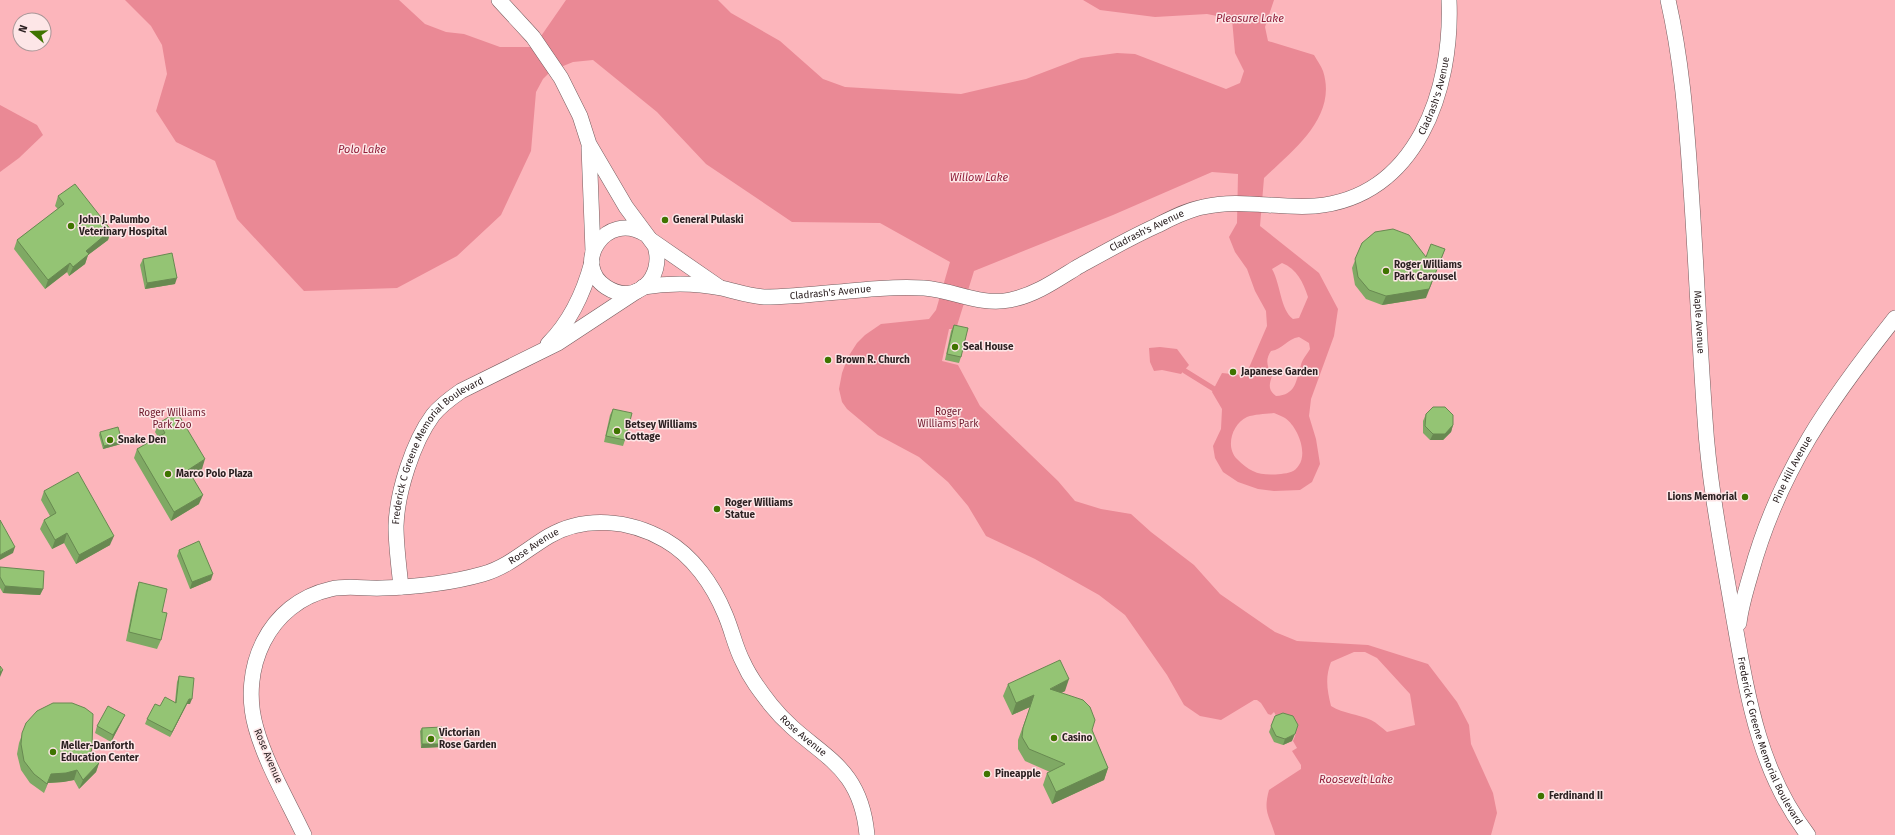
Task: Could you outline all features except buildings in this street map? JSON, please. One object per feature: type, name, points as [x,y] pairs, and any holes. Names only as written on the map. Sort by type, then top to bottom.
[{"type":"street","name":"Frederick C Greene Memorial Boulevard","points":[[499,0],[527,30],[562,78],[580,116],[589,144],[614,188],[648,237]]},
{"type":"street","name":"Cladrash's Avenue","points":[[641,289],[665,285],[686,285],[721,288],[760,297],[898,288],[927,288],[988,302],[1011,300],[1047,286],[1129,238],[1178,215],[1204,206],[1235,203],[1313,206],[1338,202],[1374,186],[1398,165],[1418,141],[1437,102],[1446,64],[1449,0]]},
{"type":"street","name":"Maple Avenue","points":[[1668,0],[1678,59],[1689,151],[1706,429],[1718,524],[1738,644]]},
{"type":"street","name":"Frederick C Greene Memorial Boulevard","points":[[539,354],[558,332],[572,312],[585,283],[592,258],[589,144]]},
{"type":"street","points":[[631,228],[648,237],[657,253],[657,268],[649,282],[641,289],[624,293],[606,287],[595,274],[592,258],[598,241],[603,236],[616,229],[631,228]]},
{"type":"street","name":"Cladrash's Avenue","points":[[648,237],[721,288]]},
{"type":"street","name":"Frederick C Greene Memorial Boulevard","points":[[401,587],[396,530],[399,497],[408,467],[427,424],[442,405],[456,395],[539,354],[583,328],[641,289]]},
{"type":"street","name":"Pine Hill Avenue","points":[[1738,644],[1738,625],[1743,597],[1762,535],[1785,480],[1822,416],[1895,318]]},
{"type":"street","name":"Rose Avenue","points":[[304,835],[267,757],[256,726],[251,691],[253,670],[260,647],[267,633],[278,619],[297,603],[332,589],[401,587],[443,582],[485,573],[506,564],[560,530],[587,522],[619,524],[638,528],[666,541],[693,563],[710,586],[726,615],[742,661],[760,691],[787,722],[840,767],[849,778],[863,807],[867,835]]},
{"type":"street","name":"Frederick C Greene Memorial Boulevard","points":[[1738,644],[1753,715],[1767,762],[1783,799],[1808,835]]},
{"type":"green space","name":"Roger Williams Park","points":[[0,0],[1895,0],[1895,835],[0,835]]},
{"type":"water","points":[[125,0],[399,0],[425,24],[446,32],[464,34],[500,47],[532,47],[566,0],[718,0],[731,13],[780,41],[823,79],[845,87],[961,94],[1026,79],[1081,58],[1117,53],[1135,54],[1226,89],[1240,83],[1244,71],[1235,53],[1232,19],[1207,14],[1155,17],[1100,10],[1083,0],[1274,0],[1265,27],[1268,41],[1314,55],[1323,71],[1326,88],[1324,103],[1310,132],[1264,178],[1260,226],[1319,273],[1338,309],[1334,336],[1311,399],[1309,416],[1316,439],[1320,464],[1312,482],[1300,490],[1274,491],[1258,489],[1238,482],[1223,472],[1215,458],[1213,446],[1221,429],[1222,409],[1212,392],[1222,373],[1242,375],[1248,370],[1267,326],[1266,311],[1255,291],[1247,269],[1235,252],[1229,237],[1237,223],[1238,174],[1212,172],[1113,215],[974,271],[956,329],[949,329],[942,361],[958,365],[980,406],[1058,481],[1075,501],[1101,509],[1131,514],[1151,532],[1194,565],[1220,594],[1275,632],[1297,641],[1368,645],[1428,664],[1457,702],[1469,725],[1471,744],[1493,793],[1497,813],[1491,835],[1275,835],[1267,809],[1267,797],[1269,790],[1301,769],[1301,765],[1292,751],[1297,748],[1293,741],[1296,729],[1278,719],[1274,712],[1271,715],[1268,714],[1261,703],[1257,700],[1254,700],[1221,720],[1200,716],[1184,705],[1167,675],[1125,615],[1099,595],[1035,559],[986,536],[968,506],[948,482],[919,457],[878,435],[847,409],[842,402],[839,389],[842,373],[848,357],[857,343],[865,335],[881,324],[929,319],[936,310],[950,262],[880,223],[792,222],[706,164],[657,112],[593,60],[573,62],[551,71],[543,79],[536,92],[531,151],[501,215],[457,256],[397,288],[304,291],[237,219],[215,161],[176,142],[156,111],[167,74],[162,45],[151,26]],"holes":[[[1282,263],[1296,272],[1302,281],[1308,297],[1299,318],[1293,319],[1289,315],[1283,303],[1272,269]],[[1299,337],[1309,343],[1310,349],[1302,361],[1294,386],[1288,393],[1276,396],[1270,387],[1272,376],[1267,360],[1271,351]],[[1274,413],[1285,418],[1294,427],[1302,447],[1301,460],[1294,471],[1274,475],[1262,474],[1247,468],[1233,454],[1231,442],[1237,425],[1247,417]],[[1354,652],[1365,652],[1377,658],[1410,694],[1415,725],[1387,732],[1371,720],[1341,711],[1331,706],[1327,684],[1331,662]]]},
{"type":"water","points":[[0,105],[37,125],[43,135],[19,158],[0,172]]},
{"type":"water","points":[[1160,347],[1177,349],[1189,365],[1181,374],[1162,370],[1154,371],[1150,362],[1149,348]]},
{"type":"waterway","points":[[1185,371],[1214,389]]},
{"type":"place","name":"General Pulaski","points":[[665,220]]},
{"type":"place","name":"John J. Palumbo Veterinary Hospital","points":[[71,226]]},
{"type":"place","name":"Roger Williams Park Carousel","points":[[1386,271]]},
{"type":"place","name":"Seal House","points":[[955,347]]},
{"type":"place","name":"Brown R. Church","points":[[828,360]]},
{"type":"place","name":"Japanese Garden","points":[[1233,372]]},
{"type":"place","name":"Betsey Williams Cottage","points":[[617,431]]},
{"type":"place","name":"Snake Den","points":[[110,440]]},
{"type":"place","name":"Marco Polo Plaza","points":[[168,474]]},
{"type":"place","name":"Lions Memorial","points":[[1745,497]]},
{"type":"place","name":"Roger Williams Statue","points":[[717,509]]},
{"type":"place","name":"Casino","points":[[1054,738]]},
{"type":"place","name":"Victorian Rose Garden","points":[[431,739]]},
{"type":"place","name":"Meller-Danforth Education Center","points":[[53,752]]},
{"type":"place","name":"Pineapple","points":[[987,774]]},
{"type":"place","name":"Ferdinand II","points":[[1541,796]]},
{"type":"water label","name":"Pleasure Lake","points":[[1250,18]]},
{"type":"water label","name":"Polo Lake","points":[[362,149]]},
{"type":"water label","name":"Willow Lake","points":[[979,177]]},
{"type":"water label","name":"Roosevelt Lake","points":[[1356,779]]},
{"type":"park label","name":"Roger Williams Park Zoo","points":[[172,418]]}]
